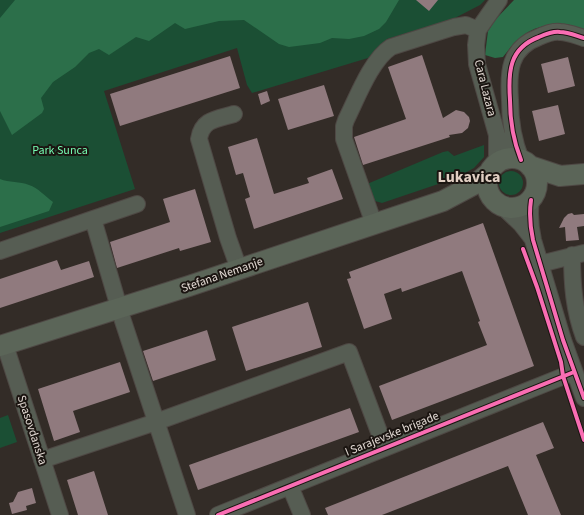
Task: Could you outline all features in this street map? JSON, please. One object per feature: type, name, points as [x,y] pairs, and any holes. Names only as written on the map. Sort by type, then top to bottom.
[{"type":"main road","points":[[560,176],[550,181],[525,205],[518,208],[511,208],[497,202],[487,185],[492,169],[503,160],[522,161],[541,171],[560,176],[584,174]]},
{"type":"main road","points":[[522,161],[535,172],[537,186],[533,197]]},
{"type":"main road","name":"Stefana Nemanje","points":[[2,345],[239,269],[443,201],[477,183],[492,169]]},
{"type":"main road","name":"Stefana Nemanje","points":[[443,201],[468,198],[497,202]]},
{"type":"street","points":[[374,224],[344,139],[344,126],[374,65],[384,52],[391,47],[454,27],[466,25],[478,30],[499,0]]},
{"type":"street","name":"Cara Lazara","points":[[478,30],[476,46],[478,64],[496,134],[496,157],[492,169]]},
{"type":"street","name":"Cara Lazara","points":[[522,161],[516,148],[511,123],[509,77],[510,68],[514,58],[523,46],[546,34],[561,32],[584,38]]},
{"type":"street","points":[[234,114],[211,121],[204,126],[200,132],[199,140],[228,238],[239,269]]},
{"type":"street","name":"Cara Lazara","points":[[496,134],[504,148],[522,161]]},
{"type":"street","points":[[533,197],[529,211],[533,240],[574,372],[584,398]]},
{"type":"street","points":[[497,202],[521,224],[533,240]]},
{"type":"street","points":[[0,251],[137,204]]},
{"type":"street","points":[[93,219],[119,308],[187,515]]},
{"type":"street","points":[[540,264],[578,254],[572,279],[574,301],[584,338]]},
{"type":"street","name":"Spasovdanska","points":[[2,345],[60,515]]},
{"type":"street","points":[[42,460],[156,422],[349,352],[386,448]]},
{"type":"street","name":"I Sarajevske brigade","points":[[218,515],[574,372]]},
{"type":"street","points":[[290,486],[302,515]]},
{"type":"green space","name":"Park Sunca","points":[[0,0],[485,0],[480,5],[453,19],[387,39],[368,58],[252,93],[247,85],[237,48],[104,91],[135,189],[0,233]]},
{"type":"green space","points":[[15,0],[399,0],[386,22],[379,29],[364,36],[349,39],[332,38],[320,43],[289,47],[279,44],[244,20],[219,21],[185,29],[175,23],[149,41],[136,37],[109,55],[99,49],[89,53],[75,67],[53,82],[41,98],[44,109],[42,113],[12,135],[0,111],[0,18]]},
{"type":"green space","points":[[514,0],[584,0],[584,31],[568,25],[540,27],[532,30],[520,38],[503,57],[495,58],[485,55],[488,31],[495,20]]},
{"type":"green space","points":[[484,145],[484,157],[474,168],[456,178],[382,203],[375,201],[367,184],[443,152],[448,151],[454,156]]},
{"type":"green space","points":[[511,171],[520,174],[523,183],[520,192],[511,195],[502,192],[499,183],[502,174]]},
{"type":"green space","points":[[0,179],[32,186],[53,202],[49,211],[0,227]]},
{"type":"green space","points":[[8,415],[17,442],[0,448],[0,418]]},
{"type":"building","points":[[416,0],[438,0],[429,11]]},
{"type":"building","points":[[422,55],[443,118],[456,110],[464,112],[469,117],[470,121],[468,128],[462,133],[449,135],[450,137],[363,165],[354,137],[406,119],[388,67]]},
{"type":"building","points":[[230,56],[240,88],[120,126],[110,94]]},
{"type":"building","points":[[568,57],[575,86],[548,93],[541,64]]},
{"type":"building","points":[[324,85],[334,116],[288,130],[278,99]]},
{"type":"building","points":[[267,91],[270,101],[261,105],[258,94]]},
{"type":"building","points":[[558,105],[565,134],[539,141],[532,111]]},
{"type":"building","points":[[257,138],[274,194],[309,183],[307,178],[332,169],[343,199],[254,229],[245,199],[250,197],[243,173],[236,175],[228,147]]},
{"type":"building","points":[[195,189],[211,242],[180,251],[179,248],[117,268],[110,242],[170,222],[163,199]]},
{"type":"building","points":[[572,213],[574,215],[584,214],[584,226],[577,227],[579,240],[566,241],[565,227],[559,228],[564,218],[568,214]]},
{"type":"building","points":[[483,223],[534,366],[392,420],[379,386],[487,345],[462,271],[402,292],[401,288],[384,294],[392,319],[364,329],[347,279],[351,278],[349,272]]},
{"type":"building","points":[[57,260],[61,270],[89,261],[94,277],[0,308],[0,279]]},
{"type":"building","points":[[308,302],[322,347],[246,371],[232,327]]},
{"type":"building","points":[[207,330],[216,360],[153,381],[143,351]]},
{"type":"building","points":[[120,362],[130,392],[73,411],[80,432],[54,441],[38,389]]},
{"type":"building","points":[[350,408],[359,432],[198,490],[189,465]]},
{"type":"building","points":[[543,422],[554,448],[536,455],[561,515],[528,515],[508,466],[382,515],[328,515],[325,508]]},
{"type":"building","points":[[94,471],[108,515],[78,515],[67,480]]},
{"type":"building","points":[[32,488],[36,503],[26,506],[27,510],[12,514],[9,503],[13,502],[18,492]]},
{"type":"cycle path","points":[[521,160],[514,138],[510,108],[509,80],[512,62],[516,54],[529,42],[552,32],[566,33],[584,38]]},
{"type":"cycle path","points":[[531,200],[530,220],[533,240],[563,340],[584,398]]},
{"type":"cycle path","points":[[523,249],[561,362],[563,376],[584,440]]},
{"type":"cycle path","points":[[218,515],[574,372]]},
{"type":"district","name":"Lukavica","points":[[469,177]]}]
